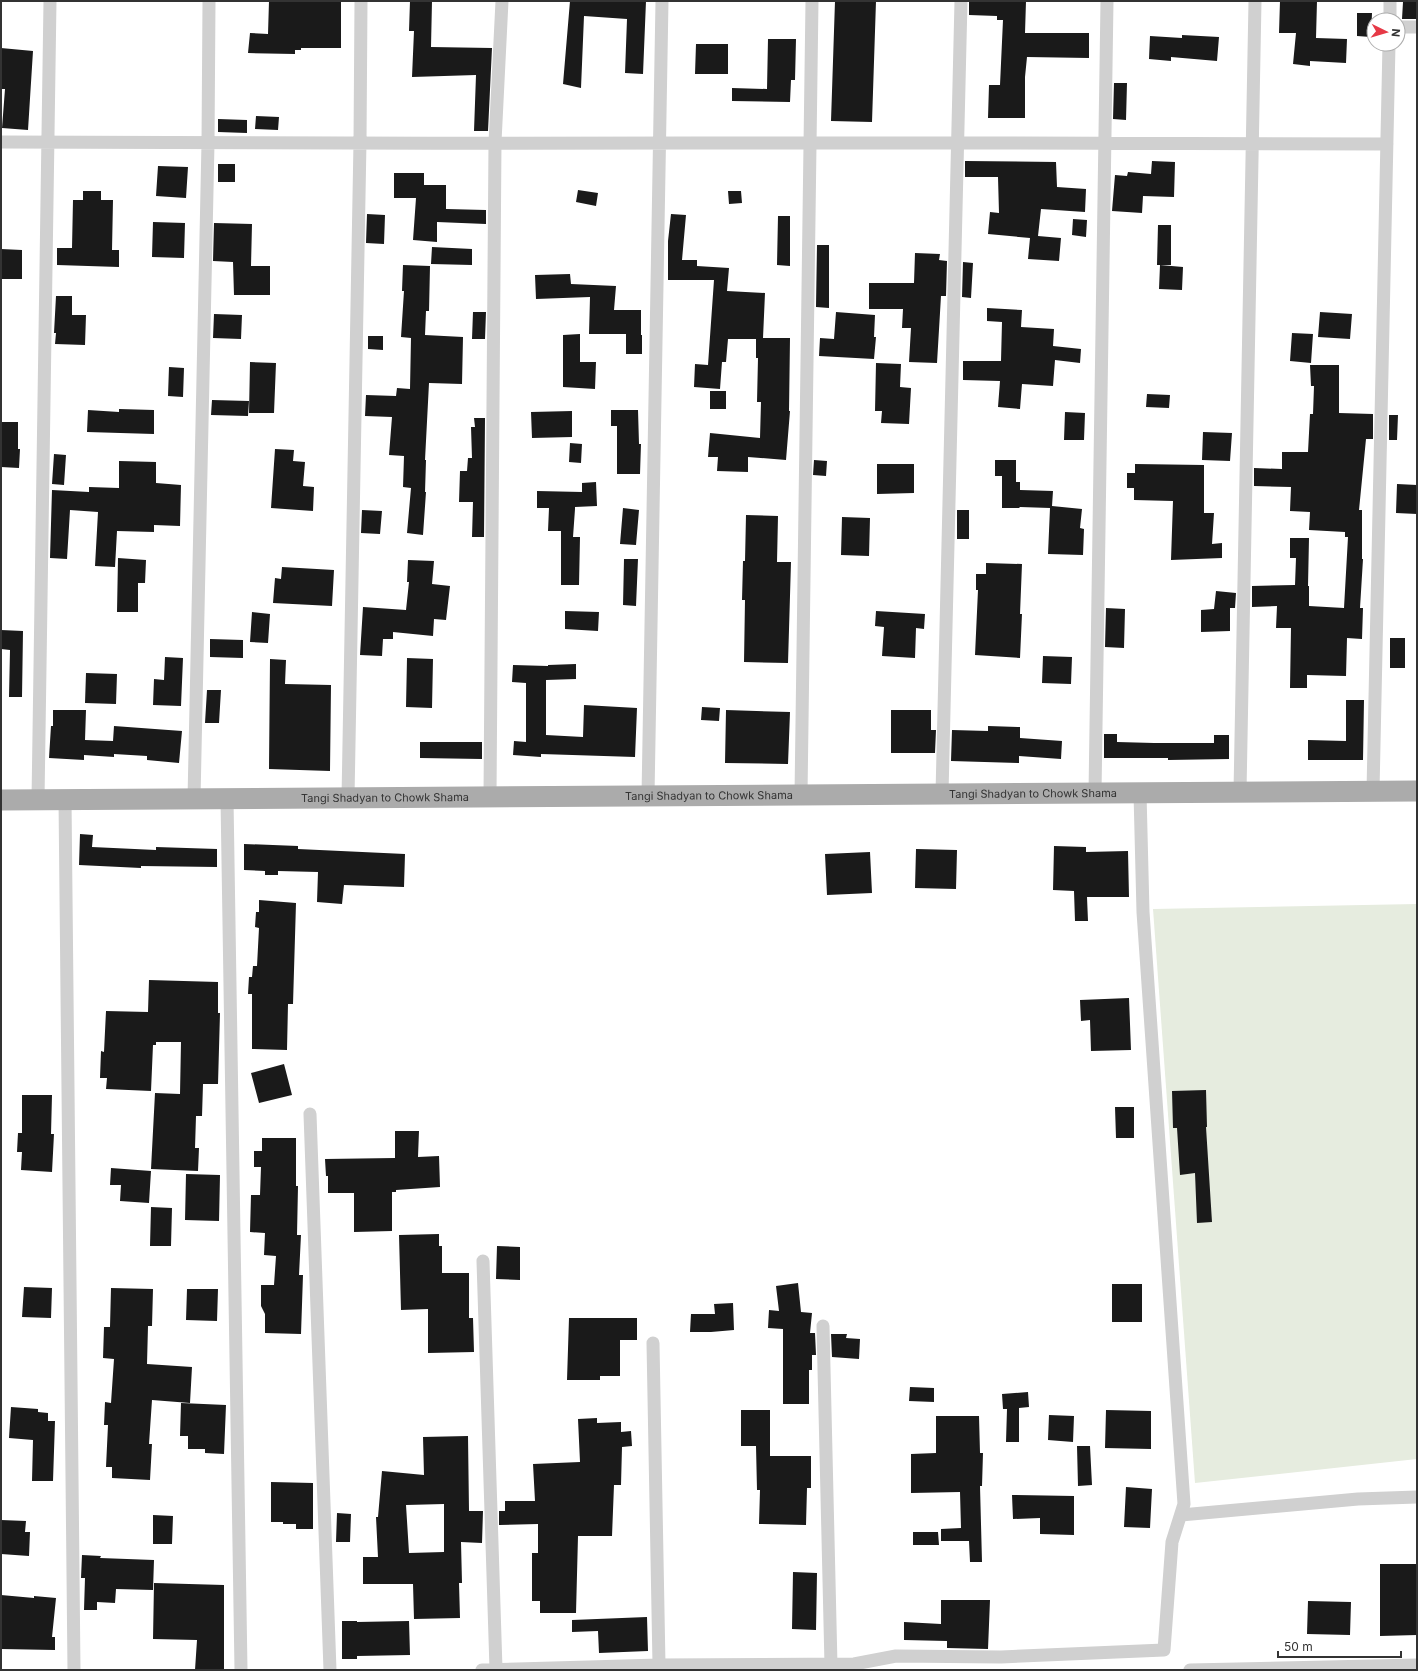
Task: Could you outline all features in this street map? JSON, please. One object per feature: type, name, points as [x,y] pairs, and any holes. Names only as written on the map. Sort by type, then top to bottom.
[{"type":"main road","name":"Tangi Shadyan to Chowk Shama","points":[[1,800],[1417,791]]},
{"type":"street","points":[[38,800],[50,1]]},
{"type":"street","points":[[194,799],[208,143],[209,1]]},
{"type":"street","points":[[348,798],[360,142],[361,1]]},
{"type":"street","points":[[490,796],[495,142],[502,1]]},
{"type":"street","points":[[648,796],[662,1]]},
{"type":"street","points":[[801,795],[812,1]]},
{"type":"street","points":[[942,794],[961,1]]},
{"type":"street","points":[[1095,793],[1107,1]]},
{"type":"street","points":[[1240,792],[1255,1]]},
{"type":"street","points":[[1390,1],[1390,12]]},
{"type":"street","points":[[1406,27],[1417,27]]},
{"type":"street","points":[[1373,792],[1389,52]]},
{"type":"street","points":[[1,142],[1105,142],[1387,144]]},
{"type":"street","points":[[482,1670],[659,1665],[830,1665],[856,1667],[896,1656],[1001,1657],[1164,1650],[1172,1542],[1184,1504],[1143,912],[1140,793]]},
{"type":"street","points":[[227,798],[241,1670]]},
{"type":"street","points":[[65,799],[74,1670]]},
{"type":"street","points":[[310,1114],[330,1670]]},
{"type":"street","points":[[483,1261],[496,1669]]},
{"type":"street","points":[[823,1326],[830,1665]]},
{"type":"street","points":[[653,1343],[659,1665]]},
{"type":"street","points":[[1181,1515],[1358,1499],[1417,1497]]},
{"type":"street","points":[[1190,1670],[1417,1665]]},
{"type":"shaded area","points":[[1417,904],[1417,1459],[1195,1483],[1153,909]]},
{"type":"building","points":[[269,1],[341,1],[341,48],[301,48],[301,50],[295,50],[295,54],[248,53],[250,33],[268,34]]},
{"type":"building","points":[[410,1],[432,1],[431,47],[492,48],[488,131],[474,131],[476,75],[412,77],[414,31],[409,31]]},
{"type":"building","points":[[570,1],[646,1],[643,74],[625,73],[627,19],[584,16],[581,88],[563,84]]},
{"type":"building","points":[[835,1],[876,1],[872,122],[831,121]]},
{"type":"building","points":[[969,1],[1026,1],[1025,33],[1089,33],[1089,58],[1027,57],[1025,77],[1025,118],[988,118],[989,85],[1000,85],[1003,20],[997,20],[997,16],[969,15]]},
{"type":"building","points":[[1280,1],[1317,1],[1316,38],[1347,39],[1346,63],[1310,61],[1310,66],[1293,64],[1296,33],[1279,33]]},
{"type":"building","points":[[1403,2],[1417,2],[1417,19],[1406,19],[1406,12],[1402,12]]},
{"type":"building","points":[[1357,13],[1366,13],[1366,37],[1357,36]]},
{"type":"building","points":[[1182,35],[1219,37],[1217,61],[1171,57],[1171,61],[1149,59],[1150,36],[1182,38]]},
{"type":"building","points":[[768,39],[796,39],[795,80],[791,80],[790,102],[732,101],[732,88],[767,89]]},
{"type":"building","points":[[696,44],[728,44],[728,74],[695,74]]},
{"type":"building","points":[[1,48],[33,51],[28,130],[2,128],[5,89],[1,89]]},
{"type":"building","points":[[1114,83],[1127,83],[1126,120],[1113,119]]},
{"type":"building","points":[[256,116],[279,117],[278,130],[255,129]]},
{"type":"building","points":[[218,119],[247,120],[247,133],[218,132]]},
{"type":"building","points":[[965,161],[1056,162],[1057,187],[1086,189],[1085,212],[1041,209],[1038,236],[1061,238],[1059,261],[1028,259],[1030,238],[988,234],[990,212],[999,213],[998,177],[965,177]]},
{"type":"building","points":[[1152,161],[1175,162],[1174,197],[1143,196],[1142,213],[1112,211],[1115,175],[1127,176],[1128,172],[1151,174]]},
{"type":"building","points":[[218,164],[235,164],[235,182],[218,182]]},
{"type":"building","points":[[158,166],[188,167],[186,198],[156,196]]},
{"type":"building","points":[[394,173],[424,173],[424,185],[446,185],[446,209],[486,210],[486,224],[437,222],[437,242],[413,240],[416,198],[394,198]]},
{"type":"building","points":[[578,190],[598,193],[596,206],[576,202]]},
{"type":"building","points":[[83,191],[101,191],[101,200],[113,200],[112,250],[119,250],[119,267],[57,265],[57,248],[72,248],[73,200],[83,200]]},
{"type":"building","points":[[728,191],[741,191],[742,203],[729,204]]},
{"type":"building","points":[[367,214],[385,215],[384,244],[366,243]]},
{"type":"building","points":[[671,214],[686,215],[682,260],[697,260],[697,266],[729,268],[727,291],[765,293],[763,338],[790,338],[790,411],[786,460],[748,457],[748,472],[717,471],[718,457],[708,457],[710,433],[760,438],[761,402],[757,402],[758,358],[756,358],[756,339],[728,339],[726,362],[722,362],[720,389],[694,387],[695,364],[708,365],[714,280],[668,280],[668,241]]},
{"type":"building","points":[[778,216],[790,216],[790,266],[777,265]]},
{"type":"building","points":[[1073,219],[1087,220],[1086,237],[1072,235]]},
{"type":"building","points":[[153,222],[185,223],[184,258],[152,257]]},
{"type":"building","points":[[214,223],[252,224],[251,266],[270,266],[270,295],[234,295],[233,262],[213,261]]},
{"type":"building","points":[[1158,225],[1171,225],[1171,265],[1157,265]]},
{"type":"building","points":[[817,245],[829,245],[829,308],[816,307]]},
{"type":"building","points":[[432,247],[472,249],[472,265],[431,264]]},
{"type":"building","points":[[1,249],[22,250],[22,279],[1,279]]},
{"type":"building","points":[[915,253],[940,254],[939,260],[947,261],[946,296],[941,296],[937,363],[909,362],[911,328],[902,328],[903,309],[869,309],[869,283],[914,283]]},
{"type":"building","points":[[963,262],[973,263],[971,298],[962,297]]},
{"type":"building","points":[[403,265],[430,266],[429,311],[426,311],[425,335],[463,337],[462,384],[429,383],[425,460],[426,492],[423,535],[407,533],[411,488],[403,487],[404,456],[389,455],[392,417],[365,416],[366,395],[396,396],[397,388],[410,389],[411,338],[401,337],[404,291],[402,291]]},
{"type":"building","points":[[1160,265],[1183,267],[1182,290],[1159,289]]},
{"type":"building","points":[[570,274],[571,284],[616,286],[614,310],[641,310],[642,354],[626,354],[626,334],[589,334],[590,297],[536,299],[535,275]]},
{"type":"building","points":[[56,296],[72,296],[72,315],[86,315],[85,345],[55,344],[56,333],[54,333]]},
{"type":"building","points":[[987,308],[1022,310],[1021,327],[1054,329],[1053,346],[1081,349],[1080,363],[1055,360],[1053,386],[1022,384],[1020,409],[998,407],[1000,381],[963,380],[963,361],[1001,361],[1002,322],[987,321]]},
{"type":"building","points":[[473,312],[486,312],[485,339],[472,339]]},
{"type":"building","points":[[836,312],[875,315],[874,337],[876,337],[874,359],[819,356],[820,338],[834,339]]},
{"type":"building","points":[[1320,312],[1352,314],[1350,339],[1318,337]]},
{"type":"building","points":[[214,314],[242,315],[241,339],[213,338]]},
{"type":"building","points":[[1292,333],[1313,334],[1311,363],[1290,361]]},
{"type":"building","points":[[580,334],[580,362],[596,362],[595,389],[563,387],[563,335]]},
{"type":"building","points":[[368,336],[383,336],[383,350],[368,349]]},
{"type":"building","points":[[250,362],[276,363],[274,413],[249,413]]},
{"type":"building","points":[[876,363],[901,364],[900,387],[911,388],[909,424],[881,423],[882,411],[875,411]]},
{"type":"building","points":[[1310,365],[1339,365],[1339,413],[1373,414],[1373,439],[1366,439],[1359,510],[1362,510],[1363,559],[1360,608],[1363,608],[1362,639],[1347,638],[1346,676],[1307,675],[1307,688],[1290,688],[1291,628],[1276,628],[1277,606],[1252,607],[1252,586],[1295,585],[1296,558],[1290,558],[1290,538],[1309,538],[1309,606],[1344,608],[1348,537],[1345,537],[1345,532],[1309,530],[1310,512],[1290,511],[1291,487],[1254,486],[1254,468],[1282,469],[1282,452],[1308,452],[1310,414],[1313,414],[1314,386],[1311,386]]},
{"type":"building","points":[[169,367],[184,368],[183,397],[168,396]]},
{"type":"building","points":[[710,391],[726,391],[726,409],[710,409]]},
{"type":"building","points":[[1147,394],[1170,395],[1169,408],[1146,407]]},
{"type":"building","points":[[212,400],[249,401],[248,416],[211,415]]},
{"type":"building","points":[[119,409],[154,410],[154,434],[87,432],[88,410],[119,412]]},
{"type":"building","points":[[611,410],[638,410],[639,444],[641,444],[640,474],[617,474],[617,426],[611,426]]},
{"type":"building","points":[[572,411],[572,437],[532,438],[531,412]]},
{"type":"building","points":[[1065,412],[1085,413],[1084,440],[1064,440]]},
{"type":"building","points":[[1389,415],[1398,415],[1397,440],[1389,440]]},
{"type":"building","points":[[474,418],[485,418],[484,537],[472,537],[473,502],[459,502],[460,471],[467,471],[468,458],[472,458],[471,427],[475,427]]},
{"type":"building","points":[[1,422],[18,422],[18,449],[20,449],[19,468],[1,467]]},
{"type":"building","points":[[1203,432],[1232,433],[1230,461],[1202,460]]},
{"type":"building","points":[[570,443],[582,444],[581,463],[569,462]]},
{"type":"building","points":[[275,449],[294,450],[293,461],[305,462],[303,486],[314,487],[313,511],[271,508]]},
{"type":"building","points":[[54,454],[66,455],[64,485],[52,484]]},
{"type":"building","points":[[814,460],[827,461],[826,476],[813,475]]},
{"type":"building","points":[[995,460],[1016,460],[1016,482],[1020,482],[1020,490],[1053,491],[1052,506],[1082,509],[1080,528],[1084,529],[1083,555],[1048,554],[1050,508],[1002,508],[1002,476],[995,476]]},
{"type":"building","points":[[119,461],[156,462],[156,483],[181,485],[180,526],[154,525],[154,532],[117,531],[115,567],[95,566],[98,512],[70,510],[67,559],[50,558],[52,490],[89,492],[89,487],[119,488]]},
{"type":"building","points":[[877,464],[914,464],[914,493],[877,494]]},
{"type":"building","points":[[1135,464],[1204,465],[1204,513],[1214,513],[1212,544],[1222,543],[1222,558],[1171,560],[1173,501],[1134,500],[1134,488],[1127,488],[1127,473],[1135,473]]},
{"type":"building","points":[[596,482],[597,506],[575,507],[573,537],[580,537],[579,585],[561,585],[561,531],[548,531],[549,508],[537,508],[537,491],[582,492],[582,483]]},
{"type":"building","points":[[1397,484],[1417,485],[1417,514],[1396,513]]},
{"type":"building","points":[[623,508],[639,510],[636,545],[620,544]]},
{"type":"building","points":[[362,510],[382,511],[380,534],[361,533]]},
{"type":"building","points":[[957,510],[969,510],[969,539],[957,539]]},
{"type":"building","points":[[746,515],[778,516],[777,562],[791,562],[788,663],[744,662],[745,600],[742,600]]},
{"type":"building","points":[[842,517],[870,518],[869,556],[841,555]]},
{"type":"building","points":[[118,558],[146,560],[145,583],[138,583],[138,612],[117,612]]},
{"type":"building","points":[[624,559],[638,559],[636,606],[623,605]]},
{"type":"building","points":[[408,560],[434,561],[432,584],[450,586],[446,620],[434,619],[433,636],[393,632],[393,639],[383,639],[382,656],[360,655],[363,607],[406,610],[409,582],[407,582]]},
{"type":"building","points":[[986,563],[1022,564],[1020,658],[975,655],[978,590],[976,590],[976,574],[986,574]]},
{"type":"building","points":[[282,567],[334,570],[332,606],[273,603],[275,578],[281,579]]},
{"type":"building","points":[[1216,591],[1236,593],[1235,608],[1230,608],[1230,631],[1201,632],[1201,610],[1214,609]]},
{"type":"building","points":[[1106,608],[1125,609],[1124,648],[1105,647]]},
{"type":"building","points":[[565,611],[599,612],[598,631],[565,629]]},
{"type":"building","points":[[876,611],[925,614],[924,629],[916,628],[915,658],[882,656],[884,627],[875,626]]},
{"type":"building","points":[[252,612],[270,614],[268,643],[250,642]]},
{"type":"building","points":[[1,630],[23,631],[22,697],[9,697],[10,650],[1,649]]},
{"type":"building","points":[[1390,638],[1405,638],[1405,668],[1390,668]]},
{"type":"building","points":[[210,639],[243,640],[243,658],[210,657]]},
{"type":"building","points":[[1043,656],[1072,657],[1071,684],[1042,683]]},
{"type":"building","points":[[165,657],[183,658],[181,706],[153,705],[154,679],[164,680]]},
{"type":"building","points":[[407,658],[433,659],[432,708],[406,707]]},
{"type":"building","points":[[270,659],[286,660],[285,684],[331,685],[330,771],[269,769]]},
{"type":"building","points":[[576,664],[576,679],[546,680],[546,735],[583,737],[584,705],[637,708],[635,757],[541,754],[541,757],[513,755],[514,741],[526,742],[526,683],[512,682],[513,665],[548,666]]},
{"type":"building","points":[[86,673],[117,674],[116,704],[85,703]]},
{"type":"building","points":[[207,690],[221,690],[219,723],[205,723]]},
{"type":"building","points":[[1346,700],[1364,700],[1363,760],[1308,760],[1308,740],[1346,741]]},
{"type":"building","points":[[702,707],[720,708],[719,721],[701,720]]},
{"type":"building","points":[[53,710],[86,710],[85,740],[113,741],[114,726],[182,731],[179,763],[147,760],[147,756],[114,754],[114,757],[84,755],[84,760],[49,758],[51,726],[53,726]]},
{"type":"building","points":[[726,710],[790,712],[788,764],[725,763]]},
{"type":"building","points":[[891,710],[931,710],[931,730],[936,730],[935,753],[891,753]]},
{"type":"building","points":[[988,726],[1020,727],[1020,738],[1062,741],[1061,759],[1019,756],[1019,763],[951,761],[952,730],[988,731]]},
{"type":"building","points":[[1104,734],[1117,734],[1117,742],[1154,743],[1214,743],[1214,735],[1229,735],[1229,759],[1168,760],[1168,758],[1104,758]]},
{"type":"building","points":[[420,742],[482,742],[482,759],[420,758]]},
{"type":"building","points":[[80,834],[93,835],[92,847],[156,850],[156,847],[217,849],[217,867],[141,866],[141,868],[79,865]]},
{"type":"building","points":[[244,844],[298,846],[298,849],[405,854],[404,887],[344,885],[342,904],[317,902],[318,872],[278,871],[278,875],[265,875],[265,871],[244,870]]},
{"type":"building","points":[[1054,846],[1086,847],[1086,852],[1128,851],[1129,897],[1087,897],[1088,921],[1075,921],[1074,891],[1053,890]]},
{"type":"building","points":[[916,849],[957,850],[956,889],[915,888]]},
{"type":"building","points":[[870,852],[872,893],[827,895],[825,854]]},
{"type":"building","points":[[259,900],[296,903],[293,1004],[288,1004],[287,1050],[252,1049],[252,994],[248,994],[249,977],[252,977],[253,966],[257,966],[259,928],[255,927],[256,912],[259,912]]},
{"type":"building","points":[[149,980],[218,982],[218,1013],[220,1013],[218,1084],[203,1084],[202,1116],[196,1116],[195,1148],[199,1148],[198,1171],[151,1169],[155,1093],[180,1094],[181,1042],[156,1042],[156,1045],[153,1045],[151,1091],[106,1089],[107,1078],[100,1078],[101,1051],[104,1052],[106,1011],[148,1012]]},
{"type":"building","points":[[1129,998],[1131,1050],[1091,1051],[1090,1020],[1081,1021],[1080,1000]]},
{"type":"building","points":[[284,1064],[292,1095],[259,1103],[251,1073]]},
{"type":"building","points":[[1206,1090],[1206,1127],[1212,1222],[1197,1223],[1195,1173],[1180,1175],[1177,1128],[1173,1128],[1172,1091]]},
{"type":"building","points":[[22,1095],[52,1095],[51,1134],[54,1134],[52,1172],[21,1170],[22,1152],[17,1152],[18,1133],[22,1133]]},
{"type":"building","points":[[1115,1107],[1134,1107],[1134,1138],[1116,1138]]},
{"type":"building","points":[[395,1131],[419,1131],[418,1157],[439,1156],[440,1187],[396,1190],[396,1192],[392,1192],[392,1231],[354,1232],[354,1193],[328,1193],[328,1176],[326,1176],[325,1159],[395,1158]]},
{"type":"building","points":[[262,1138],[296,1138],[296,1186],[298,1186],[297,1235],[301,1235],[299,1275],[303,1275],[301,1334],[265,1333],[265,1314],[261,1306],[261,1285],[274,1285],[276,1256],[264,1255],[265,1233],[250,1232],[251,1195],[260,1195],[261,1167],[254,1167],[254,1151],[262,1151]]},
{"type":"building","points":[[111,1168],[151,1171],[149,1203],[120,1201],[121,1185],[110,1185]]},
{"type":"building","points":[[186,1174],[220,1175],[219,1221],[185,1220]]},
{"type":"building","points":[[151,1207],[172,1208],[171,1246],[150,1246]]},
{"type":"building","points":[[439,1234],[439,1246],[442,1246],[442,1273],[469,1273],[469,1318],[473,1318],[474,1352],[428,1353],[428,1309],[401,1310],[399,1235]]},
{"type":"building","points":[[497,1246],[520,1247],[520,1280],[496,1279]]},
{"type":"building","points":[[798,1283],[801,1312],[812,1313],[810,1333],[815,1333],[816,1355],[812,1355],[812,1370],[809,1370],[809,1404],[783,1404],[783,1329],[768,1328],[769,1310],[779,1311],[776,1286]]},
{"type":"building","points":[[1112,1284],[1142,1284],[1142,1322],[1112,1322]]},
{"type":"building","points":[[24,1287],[52,1288],[51,1318],[22,1317]]},
{"type":"building","points":[[111,1288],[153,1289],[152,1326],[148,1326],[147,1364],[192,1367],[190,1403],[152,1400],[149,1444],[152,1444],[150,1480],[112,1478],[112,1467],[106,1467],[108,1425],[104,1425],[105,1402],[111,1403],[114,1359],[103,1358],[104,1327],[110,1327]]},
{"type":"building","points":[[187,1289],[218,1289],[217,1321],[186,1320]]},
{"type":"building","points":[[733,1303],[734,1330],[690,1332],[691,1314],[715,1314],[714,1304]]},
{"type":"building","points":[[569,1318],[637,1318],[637,1340],[620,1340],[620,1376],[600,1376],[600,1380],[567,1380]]},
{"type":"building","points":[[831,1334],[847,1334],[846,1338],[860,1339],[859,1359],[832,1357]]},
{"type":"building","points":[[910,1387],[934,1388],[934,1402],[909,1401]]},
{"type":"building","points":[[1028,1392],[1029,1407],[1019,1408],[1019,1442],[1006,1442],[1007,1409],[1003,1409],[1002,1394]]},
{"type":"building","points":[[181,1403],[226,1405],[224,1454],[205,1453],[205,1449],[188,1449],[188,1436],[180,1436]]},
{"type":"building","points":[[11,1407],[38,1409],[38,1412],[48,1413],[48,1421],[55,1421],[53,1481],[32,1481],[33,1440],[9,1438]]},
{"type":"building","points":[[741,1410],[770,1410],[770,1456],[811,1456],[811,1488],[807,1488],[806,1525],[759,1524],[760,1490],[757,1490],[756,1446],[741,1446]]},
{"type":"building","points":[[1106,1410],[1151,1411],[1151,1449],[1105,1448]]},
{"type":"building","points":[[1049,1415],[1074,1416],[1073,1442],[1048,1440]]},
{"type":"building","points":[[936,1416],[979,1416],[980,1453],[983,1453],[982,1486],[980,1486],[982,1562],[970,1562],[969,1541],[941,1541],[941,1529],[961,1528],[960,1492],[911,1493],[911,1454],[936,1453]]},
{"type":"building","points":[[597,1418],[597,1423],[621,1422],[621,1432],[631,1431],[632,1446],[622,1447],[621,1485],[614,1485],[612,1536],[578,1536],[576,1613],[540,1613],[540,1601],[532,1601],[532,1553],[538,1553],[538,1524],[499,1525],[499,1511],[505,1511],[505,1501],[535,1501],[533,1464],[580,1462],[578,1419]]},
{"type":"building","points":[[468,1436],[469,1511],[483,1511],[482,1543],[461,1542],[462,1583],[459,1583],[460,1618],[414,1619],[413,1584],[363,1584],[363,1557],[378,1557],[376,1517],[378,1517],[382,1471],[424,1475],[423,1437]],"holes":[[[444,1504],[444,1552],[409,1553],[406,1505]]]},
{"type":"building","points":[[1077,1446],[1090,1446],[1092,1485],[1078,1486]]},
{"type":"building","points":[[271,1482],[313,1483],[313,1529],[296,1529],[296,1524],[271,1522]]},
{"type":"building","points":[[1126,1487],[1152,1489],[1150,1528],[1124,1527]]},
{"type":"building","points":[[1012,1495],[1074,1496],[1074,1535],[1040,1534],[1040,1518],[1013,1519]]},
{"type":"building","points":[[337,1513],[351,1514],[350,1542],[336,1542]]},
{"type":"building","points":[[153,1515],[173,1516],[172,1544],[153,1544]]},
{"type":"building","points":[[1,1520],[26,1521],[25,1532],[30,1532],[29,1556],[1,1554]]},
{"type":"building","points":[[913,1532],[938,1532],[939,1545],[913,1545]]},
{"type":"building","points":[[82,1555],[101,1556],[100,1558],[154,1560],[153,1590],[116,1589],[115,1603],[97,1602],[97,1610],[84,1610],[85,1578],[81,1578]]},
{"type":"building","points":[[1380,1564],[1417,1564],[1417,1635],[1380,1636]]},
{"type":"building","points":[[793,1572],[817,1573],[816,1630],[792,1629]]},
{"type":"building","points":[[154,1583],[224,1585],[224,1670],[195,1670],[197,1640],[153,1639]]},
{"type":"building","points":[[1,1595],[56,1598],[52,1637],[55,1637],[55,1650],[1,1649]]},
{"type":"building","points":[[941,1600],[990,1600],[988,1649],[947,1648],[947,1641],[904,1640],[904,1622],[941,1624]]},
{"type":"building","points":[[1308,1601],[1351,1602],[1350,1635],[1307,1634]]},
{"type":"building","points":[[647,1617],[648,1651],[599,1653],[598,1631],[572,1632],[572,1620]]},
{"type":"building","points":[[342,1621],[409,1621],[410,1655],[357,1656],[357,1659],[342,1659]]}]
